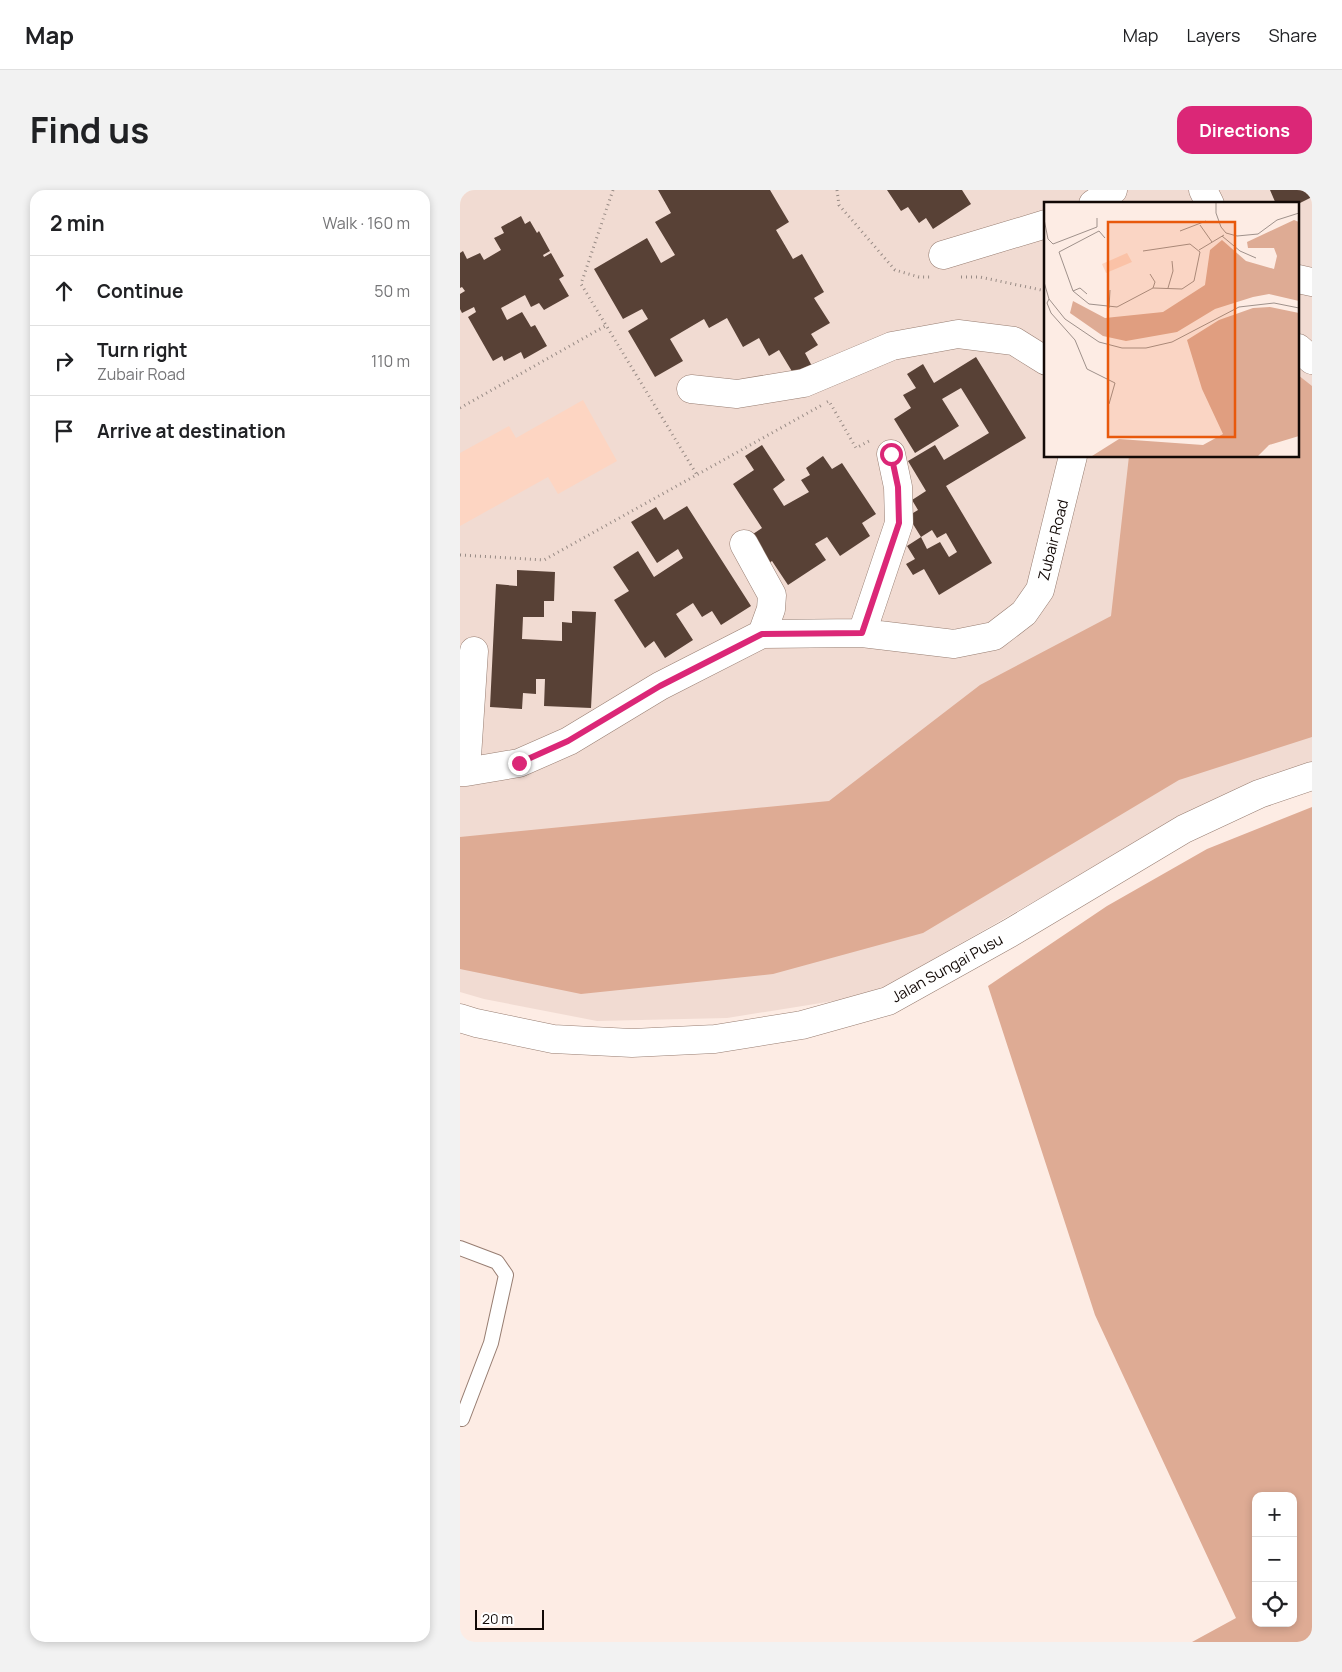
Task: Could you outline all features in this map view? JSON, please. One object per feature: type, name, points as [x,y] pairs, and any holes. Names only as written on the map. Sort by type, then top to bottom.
[{"type":"street","points":[[1096,202],[1113,190]]},
{"type":"street","points":[[1203,190],[1209,202]]},
{"type":"street","points":[[943,255],[1044,225]]},
{"type":"street","points":[[1299,278],[1312,282]]},
{"type":"street","points":[[692,389],[736,394],[804,383],[892,346],[958,334],[1014,341],[1044,360]]},
{"type":"street","points":[[1299,349],[1312,360]]},
{"type":"street","points":[[862,633],[899,523],[898,487],[882,447]]},
{"type":"street","name":"Zubair Road","points":[[463,772],[519,763],[568,741],[660,686],[762,634],[862,633],[954,644],[994,636],[1024,613],[1040,590],[1073,458]]},
{"type":"street","points":[[744,544],[772,595],[771,609],[762,634]]},
{"type":"street","points":[[463,772],[474,651]]},
{"type":"street","name":"Jalan Sungai Pusu","points":[[460,1018],[553,1039],[632,1042],[724,1038],[802,1025],[878,1004],[888,1001],[1010,933],[1184,829],[1258,794],[1312,776]]},
{"type":"lane","points":[[460,1248],[498,1262],[506,1276],[491,1343],[462,1419]]},
{"type":"path","points":[[613,190],[582,284],[697,475]]},
{"type":"path","points":[[460,408],[607,325]]},
{"type":"path","points":[[460,554],[544,560],[828,401],[856,448],[882,447]]},
{"type":"shaded area","points":[[460,190],[1312,190],[1312,764],[1106,860],[871,995],[727,1018],[597,1021],[484,999],[460,992]]},
{"type":"shaded area","points":[[1299,376],[1312,386],[1312,737],[1179,780],[923,933],[773,974],[581,994],[460,969],[460,837],[829,801],[980,685],[1111,616],[1129,458],[1299,458]]},
{"type":"shaded area","points":[[583,400],[617,461],[558,494],[548,477],[460,526],[460,453],[509,426],[516,438]]},
{"type":"shaded area","points":[[1312,807],[1312,1642],[1192,1642],[1236,1618],[1095,1315],[988,986],[1107,906],[1207,849]]},
{"type":"building","points":[[658,190],[770,190],[789,222],[776,230],[793,259],[802,254],[824,292],[814,298],[830,323],[811,334],[818,345],[805,353],[813,368],[796,378],[779,350],[769,356],[759,338],[743,347],[727,318],[709,328],[704,319],[670,339],[683,361],[655,377],[628,331],[648,319],[642,309],[623,319],[594,269],[647,238],[661,263],[675,255],[655,222],[671,213]]},
{"type":"building","points":[[887,190],[962,190],[971,204],[933,229],[926,218],[919,223],[908,207],[901,211]]},
{"type":"building","points":[[1270,190],[1312,190],[1312,197],[1299,204],[1275,202]]},
{"type":"building","points":[[521,216],[525,224],[530,221],[537,233],[539,231],[550,251],[543,255],[544,257],[551,253],[564,276],[559,279],[569,296],[544,310],[539,303],[531,307],[525,295],[501,308],[507,320],[522,312],[531,327],[535,325],[547,346],[524,359],[521,352],[504,361],[502,356],[493,361],[468,317],[476,312],[474,307],[462,313],[460,309],[460,294],[465,291],[462,287],[460,288],[460,253],[463,251],[467,259],[480,253],[484,260],[501,250],[494,238],[504,233],[501,227]]},
{"type":"building","points":[[976,357],[1026,438],[946,486],[992,563],[939,595],[924,569],[913,575],[906,564],[915,559],[907,546],[921,537],[908,516],[918,510],[912,500],[926,491],[908,461],[935,445],[944,460],[989,433],[961,388],[942,399],[959,426],[915,453],[894,419],[911,408],[903,395],[916,388],[907,374],[923,364],[934,383]],"holes":[[[932,530],[937,538],[946,533],[957,552],[949,557],[940,542],[927,549],[921,537]]]},
{"type":"building","points":[[762,445],[785,480],[773,489],[784,506],[809,492],[801,480],[810,475],[806,468],[823,456],[832,469],[842,463],[876,514],[862,523],[870,536],[840,556],[827,537],[815,544],[826,560],[788,585],[772,561],[763,567],[744,540],[762,528],[733,484],[754,470],[745,456]]},
{"type":"building","points":[[687,506],[751,606],[721,625],[712,611],[702,617],[693,603],[676,614],[693,640],[665,658],[654,641],[645,648],[614,600],[629,591],[613,567],[638,551],[654,577],[683,558],[678,549],[657,563],[631,522],[656,507],[664,520]]},
{"type":"building","points":[[517,570],[555,572],[554,601],[544,601],[544,617],[523,617],[522,639],[562,641],[562,622],[572,623],[572,611],[596,612],[591,708],[544,706],[545,679],[536,679],[536,694],[523,693],[522,709],[490,707],[496,584],[517,586]]},
{"type":"route","points":[[519,763],[568,741],[660,686],[762,634],[862,633],[899,523],[898,487],[891,454]]}]
